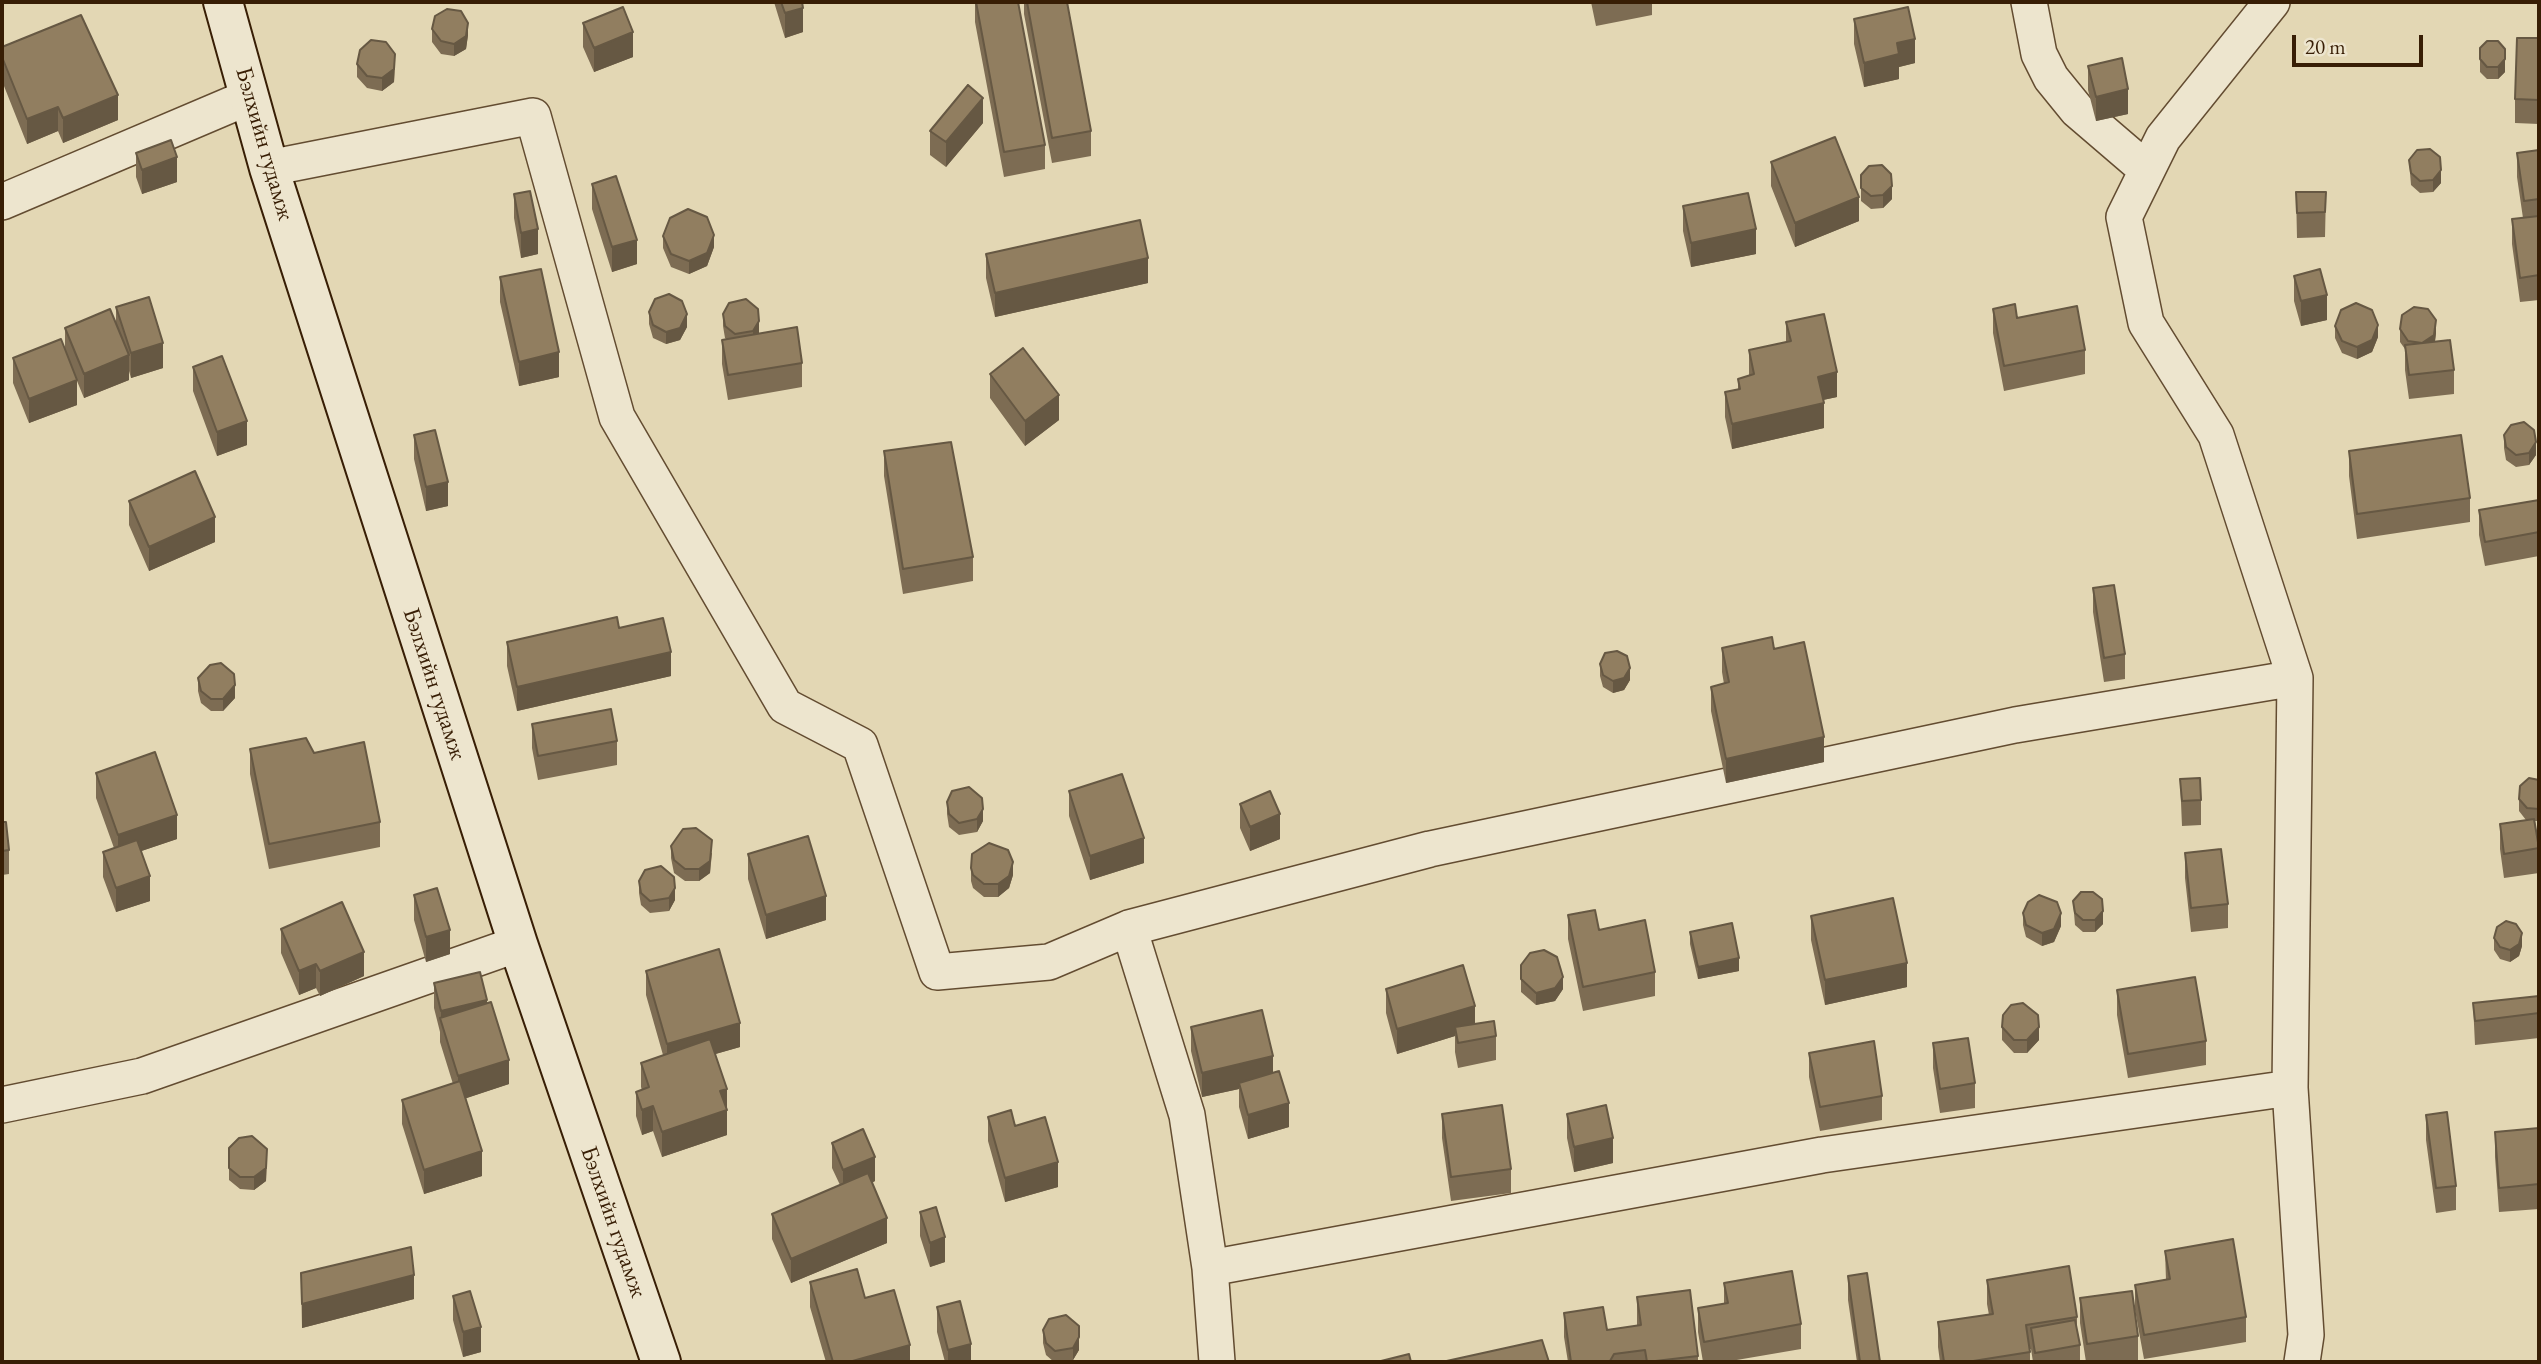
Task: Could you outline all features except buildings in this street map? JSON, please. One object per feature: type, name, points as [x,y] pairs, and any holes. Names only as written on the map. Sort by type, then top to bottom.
[{"type":"main road","name":"Бэлхийн гудамж","points":[[223,2],[269,168],[518,944],[661,1362]]},
{"type":"street","points":[[2029,2],[2039,54],[2051,78],[2077,110],[2147,170]]},
{"type":"street","points":[[2272,2],[2163,138],[2124,218],[2146,323],[2216,435],[2295,678],[2290,1087],[2306,1335],[2302,1362]]},
{"type":"street","points":[[2,202],[249,97]]},
{"type":"street","points":[[269,168],[533,116],[617,417],[785,706],[860,745],[937,972],[1049,962],[1129,928],[1457,844],[2015,725],[2295,678]]},
{"type":"street","points":[[1129,928],[1187,1115],[1210,1268],[1217,1362]]},
{"type":"street","points":[[2,1105],[142,1076],[518,944]]},
{"type":"street","points":[[1210,1268],[1822,1155],[2290,1087]]}]
